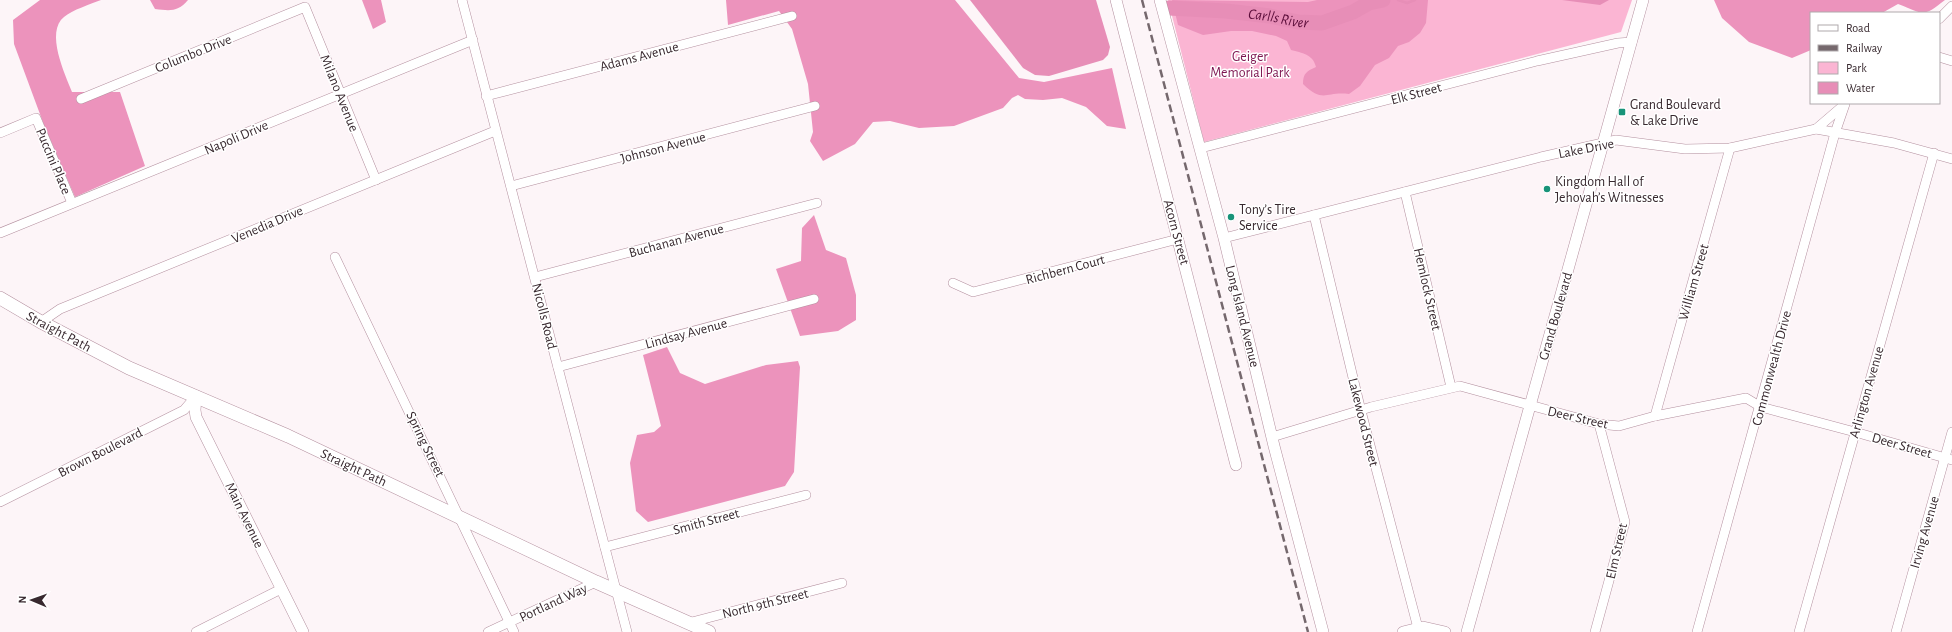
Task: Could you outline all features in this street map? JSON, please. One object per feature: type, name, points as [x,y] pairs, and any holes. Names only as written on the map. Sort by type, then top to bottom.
[{"type":"main road","name":"Straight Path","points":[[0,298],[41,322],[129,368],[288,436],[596,582],[709,632]]},
{"type":"street","name":"Nicolls Road","points":[[462,0],[627,632]]},
{"type":"street","name":"Acorn Street","points":[[1116,0],[1236,465]]},
{"type":"street","name":"Long Island Avenue","points":[[1160,0],[1201,148],[1272,437],[1323,632]]},
{"type":"street","name":"Grand Boulevard","points":[[1467,632],[1643,0]]},
{"type":"street","points":[[1940,18],[1952,6]]},
{"type":"street","name":"Milano Avenue","points":[[305,7],[376,180]]},
{"type":"street","name":"Columbo Drive","points":[[81,99],[305,7]]},
{"type":"street","name":"Adams Avenue","points":[[486,96],[792,16]]},
{"type":"street","name":"Napoli Drive","points":[[0,233],[473,40]]},
{"type":"street","name":"Elk Street","points":[[1201,148],[1537,61],[1618,43],[1632,42]]},
{"type":"street","points":[[1940,57],[1952,61]]},
{"type":"street","points":[[1816,129],[1845,104]]},
{"type":"street","name":"Commonwealth Drive","points":[[1697,632],[1835,133],[1846,104]]},
{"type":"street","name":"Johnson Avenue","points":[[511,186],[815,106]]},
{"type":"street","name":"Puccini Place","points":[[0,133],[36,118],[72,204]]},
{"type":"street","name":"Lake Drive","points":[[1224,238],[1541,156],[1604,144],[1616,140],[1685,149],[1730,148],[1816,129],[1894,143],[1952,159]]},
{"type":"street","name":"Venedia Drive","points":[[41,322],[60,309],[495,130]]},
{"type":"street","name":"William Street","points":[[1655,416],[1730,148]]},
{"type":"street","name":"Arlington Avenue","points":[[1799,632],[1934,153]]},
{"type":"street","name":"Hemlock Street","points":[[1405,192],[1451,387]]},
{"type":"street","name":"Buchanan Avenue","points":[[535,277],[817,203]]},
{"type":"street","name":"Lakewood Street","points":[[1314,215],[1361,410],[1418,628]]},
{"type":"street","name":"Richbern Court","points":[[953,283],[973,292],[1178,239]]},
{"type":"street","name":"Spring Street","points":[[335,257],[461,518],[514,632]]},
{"type":"street","name":"Lindsay Avenue","points":[[558,367],[814,299]]},
{"type":"street","name":"Deer Street","points":[[1272,437],[1361,410],[1451,387],[1463,386],[1599,424],[1619,426],[1655,416],[1746,398],[1760,407],[1949,458]]},
{"type":"street","name":"Brown Boulevard","points":[[0,502],[184,410],[196,396]]},
{"type":"street","name":"Main Avenue","points":[[196,396],[196,417],[303,632]]},
{"type":"street","name":"Elm Street","points":[[1595,632],[1625,522],[1599,424]]},
{"type":"street","name":"Irving Avenue","points":[[1896,632],[1949,458],[1952,432]]},
{"type":"street","name":"Smith Street","points":[[605,548],[806,495]]},
{"type":"street","name":"Portland Way","points":[[488,632],[596,582]]},
{"type":"street","name":"North 9th Street","points":[[688,623],[842,583]]},
{"type":"street","points":[[196,632],[281,589]]},
{"type":"street","points":[[1403,632],[1423,627],[1445,632]]},
{"type":"green space","name":"Geiger Memorial Park","points":[[1168,0],[1632,0],[1621,32],[1204,142]]},
{"type":"shaded area","points":[[40,0],[101,0],[67,14],[64,17],[59,24],[56,33],[58,53],[72,92],[120,92],[145,166],[75,197],[44,125],[14,44],[13,20]]},
{"type":"shaded area","points":[[150,0],[188,0],[181,7],[169,10],[155,9]]},
{"type":"shaded area","points":[[362,0],[381,0],[386,22],[373,29]]},
{"type":"shaded area","points":[[726,0],[955,0],[1019,78],[1044,82],[1112,68],[1126,129],[1107,126],[1086,107],[1062,98],[1043,100],[1025,99],[1018,95],[1012,98],[1003,108],[954,126],[919,128],[890,121],[873,122],[855,144],[823,161],[810,141],[813,132],[808,84],[792,29],[779,11],[728,25]]},
{"type":"shaded area","points":[[1172,0],[1308,2],[1317,0],[1428,0],[1426,23],[1420,33],[1409,42],[1398,46],[1389,58],[1375,65],[1360,86],[1349,94],[1320,95],[1316,94],[1303,84],[1306,73],[1316,67],[1315,63],[1310,57],[1291,50],[1287,41],[1276,36],[1252,31],[1231,31],[1203,35],[1178,25]]},
{"type":"shaded area","points":[[1714,0],[1945,0],[1927,12],[1919,12],[1898,4],[1884,12],[1810,12],[1810,50],[1792,58],[1749,42],[1722,18]]},
{"type":"shaded area","points":[[814,215],[826,250],[846,258],[856,295],[856,320],[838,331],[800,336],[776,269],[801,261],[802,228]]},
{"type":"shaded area","points":[[667,347],[680,373],[705,384],[766,365],[798,361],[800,367],[794,472],[785,486],[648,522],[636,511],[630,463],[637,435],[654,432],[661,426],[643,355]]},
{"type":"water","points":[[970,0],[1096,0],[1110,47],[1108,55],[1103,60],[1049,76],[1035,75],[1023,68]]},
{"type":"water","points":[[1562,0],[1609,0],[1600,5]]},
{"type":"waterway","name":"Carlls River","points":[[1169,8],[1226,11],[1270,16],[1298,22],[1322,23],[1353,12],[1369,3],[1383,0]]},
{"type":"waterway","points":[[1398,0],[1407,3],[1415,0]]},
{"type":"railway","points":[[1142,0],[1308,632]]},
{"type":"place","name":"Grand Boulevard & Lake Drive","points":[[1622,112]]},
{"type":"place","name":"Kingdom Hall of Jehovah’s Witnesses","points":[[1547,189]]},
{"type":"place","name":"Tony’s Tire Service","points":[[1231,217]]}]
